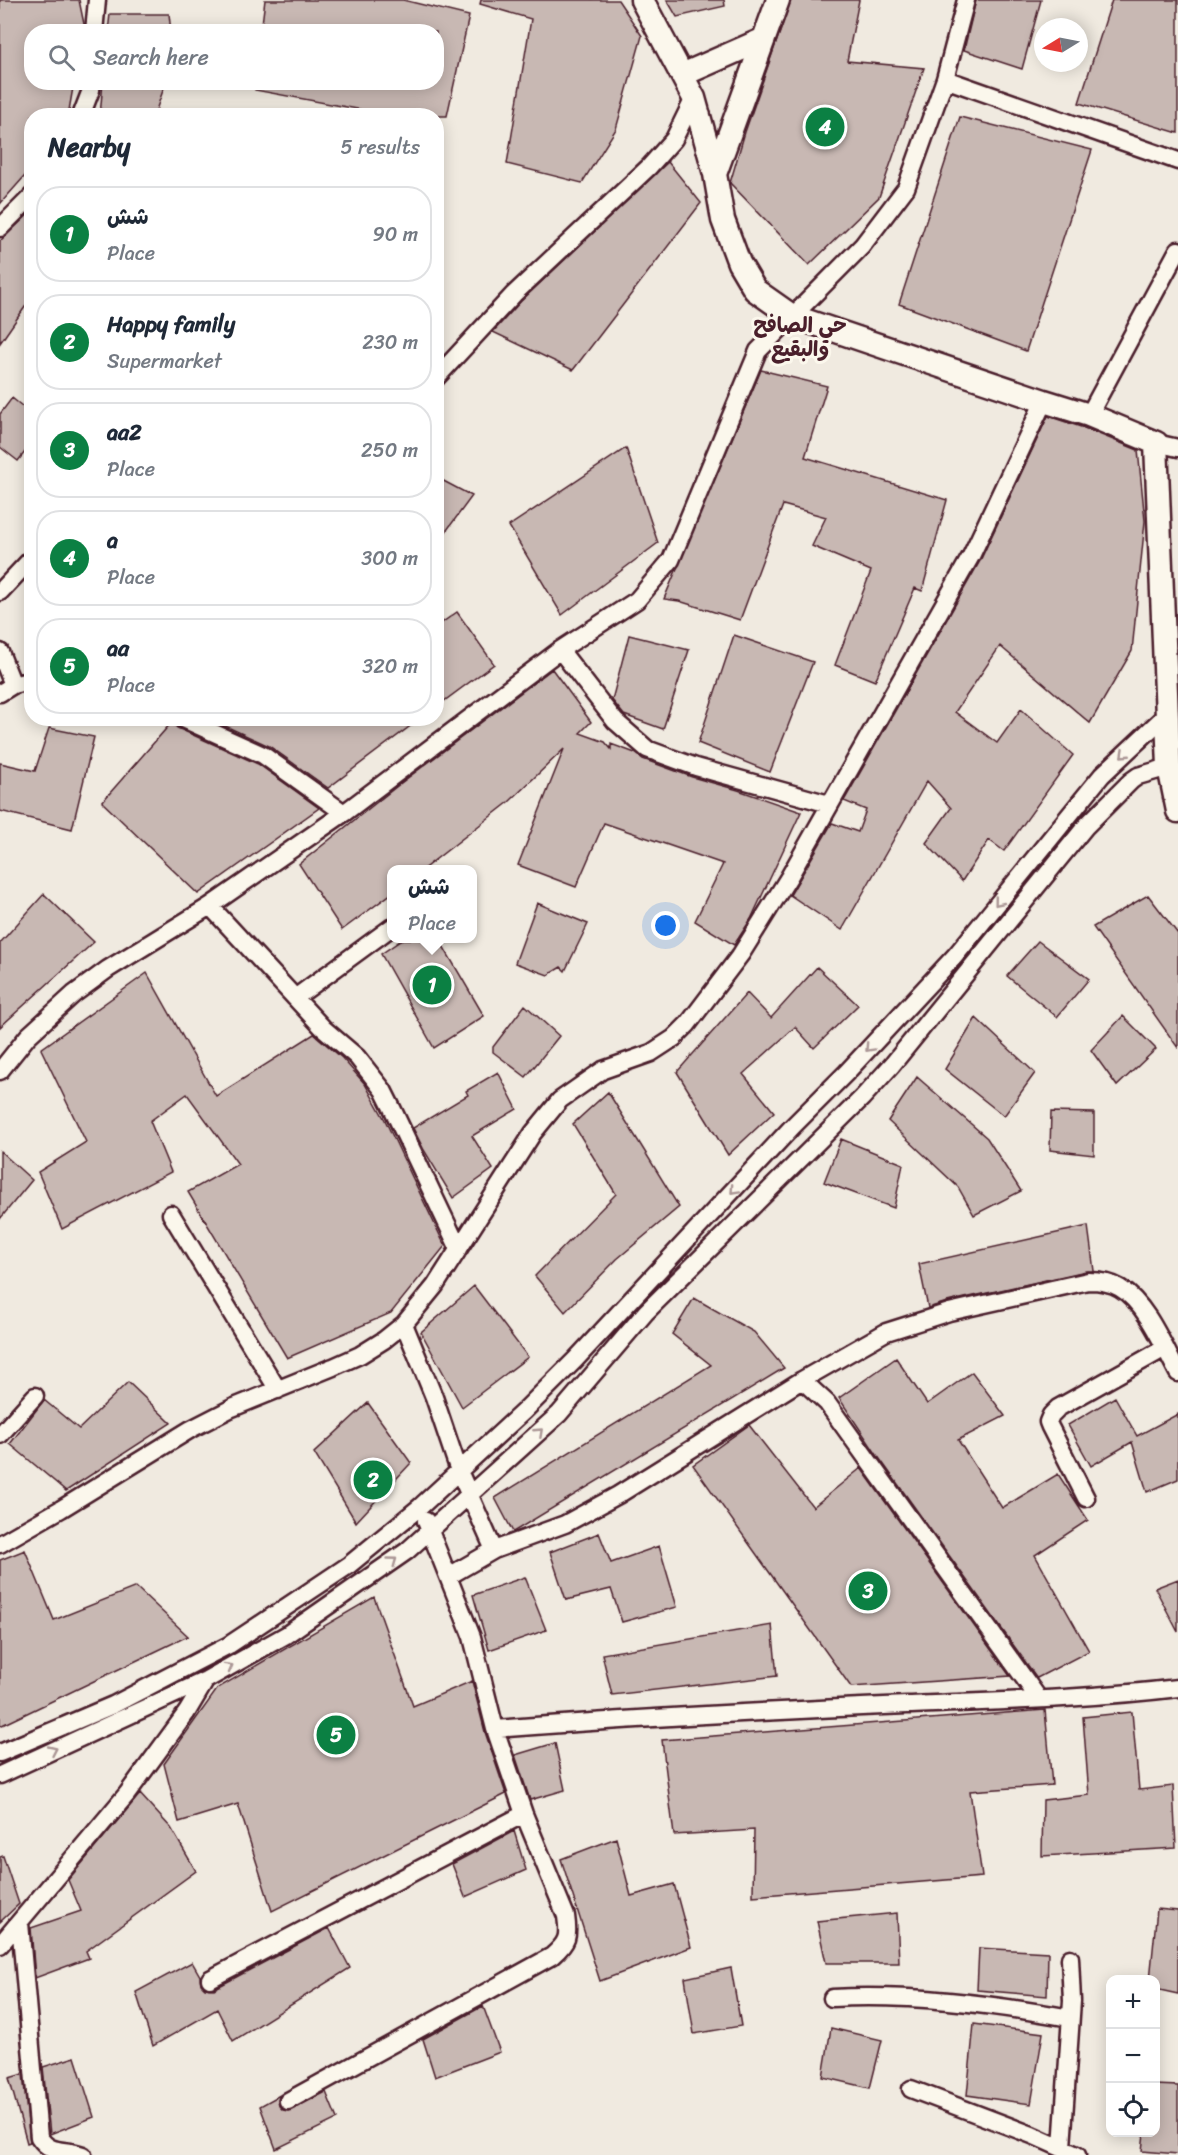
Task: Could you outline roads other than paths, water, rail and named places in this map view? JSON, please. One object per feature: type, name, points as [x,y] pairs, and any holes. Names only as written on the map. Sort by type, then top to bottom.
[{"type":"street","points":[[94,24],[96,0]]},
{"type":"street","points":[[642,0],[694,98],[715,174],[723,220],[739,263],[755,290],[792,316],[1089,415],[1156,443],[1178,448]]},
{"type":"street","points":[[715,174],[778,0]]},
{"type":"street","points":[[0,1071],[28,1036],[74,994],[108,969],[210,906],[344,813],[560,650],[637,600],[671,560],[758,351],[862,246],[906,188],[945,79],[966,0]]},
{"type":"street","points":[[682,75],[764,39]]},
{"type":"street","points":[[945,79],[1178,160]]},
{"type":"street","points":[[84,108],[91,90]]},
{"type":"street","points":[[444,369],[514,294],[655,160],[674,139],[694,98]]},
{"type":"street","points":[[0,228],[24,204]]},
{"type":"street","points":[[1089,415],[1178,250]]},
{"type":"street","points":[[3,1538],[61,1509],[173,1439],[232,1408],[360,1355],[384,1340],[404,1323],[435,1286],[533,1133],[560,1100],[603,1070],[651,1053],[674,1038],[688,1024],[741,954],[789,877],[971,556],[1044,401]]},
{"type":"street","points":[[1156,443],[1169,767],[1178,811]]},
{"type":"street","points":[[0,592],[24,566]]},
{"type":"street","points":[[560,650],[615,721],[647,749],[696,767],[829,804]]},
{"type":"street","points":[[0,652],[7,689],[24,683]]},
{"type":"street","points":[[0,1753],[113,1705],[229,1645],[349,1565],[420,1507],[575,1360],[793,1126],[846,1073],[955,956],[1102,775],[1167,714]]},
{"type":"street","points":[[199,726],[262,754],[344,813]]},
{"type":"street","points":[[0,1775],[206,1680],[286,1635],[407,1551],[559,1414],[646,1312],[862,1098],[892,1065],[1086,826],[1104,807],[1138,776],[1169,767]]},
{"type":"street","points":[[210,906],[323,1028],[357,1057],[383,1090],[459,1249]]},
{"type":"street","points":[[295,998],[387,931]]},
{"type":"street","points":[[171,1214],[278,1390]]},
{"type":"street","points":[[449,1576],[494,1550],[574,1520],[802,1380],[886,1332],[949,1312],[1088,1281],[1105,1282],[1120,1288],[1132,1297],[1146,1315],[1178,1373]]},
{"type":"street","points":[[404,1323],[434,1397],[459,1471],[494,1550]]},
{"type":"street","points":[[1086,1498],[1050,1427],[1048,1422],[1051,1415],[1058,1408],[1165,1348]]},
{"type":"street","points":[[802,1380],[827,1403],[1039,1699]]},
{"type":"street","points":[[0,1435],[35,1396]]},
{"type":"street","points":[[288,2101],[552,1956],[564,1944],[568,1934],[566,1916],[525,1814],[495,1729],[472,1637],[420,1507]]},
{"type":"street","points":[[296,1600],[307,1621]]},
{"type":"street","points":[[0,1945],[127,1794],[187,1712],[206,1680]]},
{"type":"street","points":[[495,1729],[613,1720],[1039,1699],[1178,1688]]},
{"type":"street","points":[[210,1979],[525,1814]]},
{"type":"street","points":[[20,1923],[39,2137],[44,2147],[52,2152],[83,2155]]},
{"type":"street","points":[[1062,2147],[1072,2001],[1070,1958]]},
{"type":"street","points":[[832,1998],[872,1996],[961,2002],[1070,2018]]},
{"type":"street","points":[[911,2089],[1062,2147],[1077,2155]]},
{"type":"place","name":"a","points":[[825,127]]},
{"type":"place","name":"شش","points":[[432,985]]},
{"type":"place","name":"Happy family","points":[[373,1480]]},
{"type":"place","name":"aa2","points":[[868,1591]]},
{"type":"place","name":"aa","points":[[336,1735]]},
{"type":"district","name":"حي الصافح والبقيع","points":[[800,337]]}]
